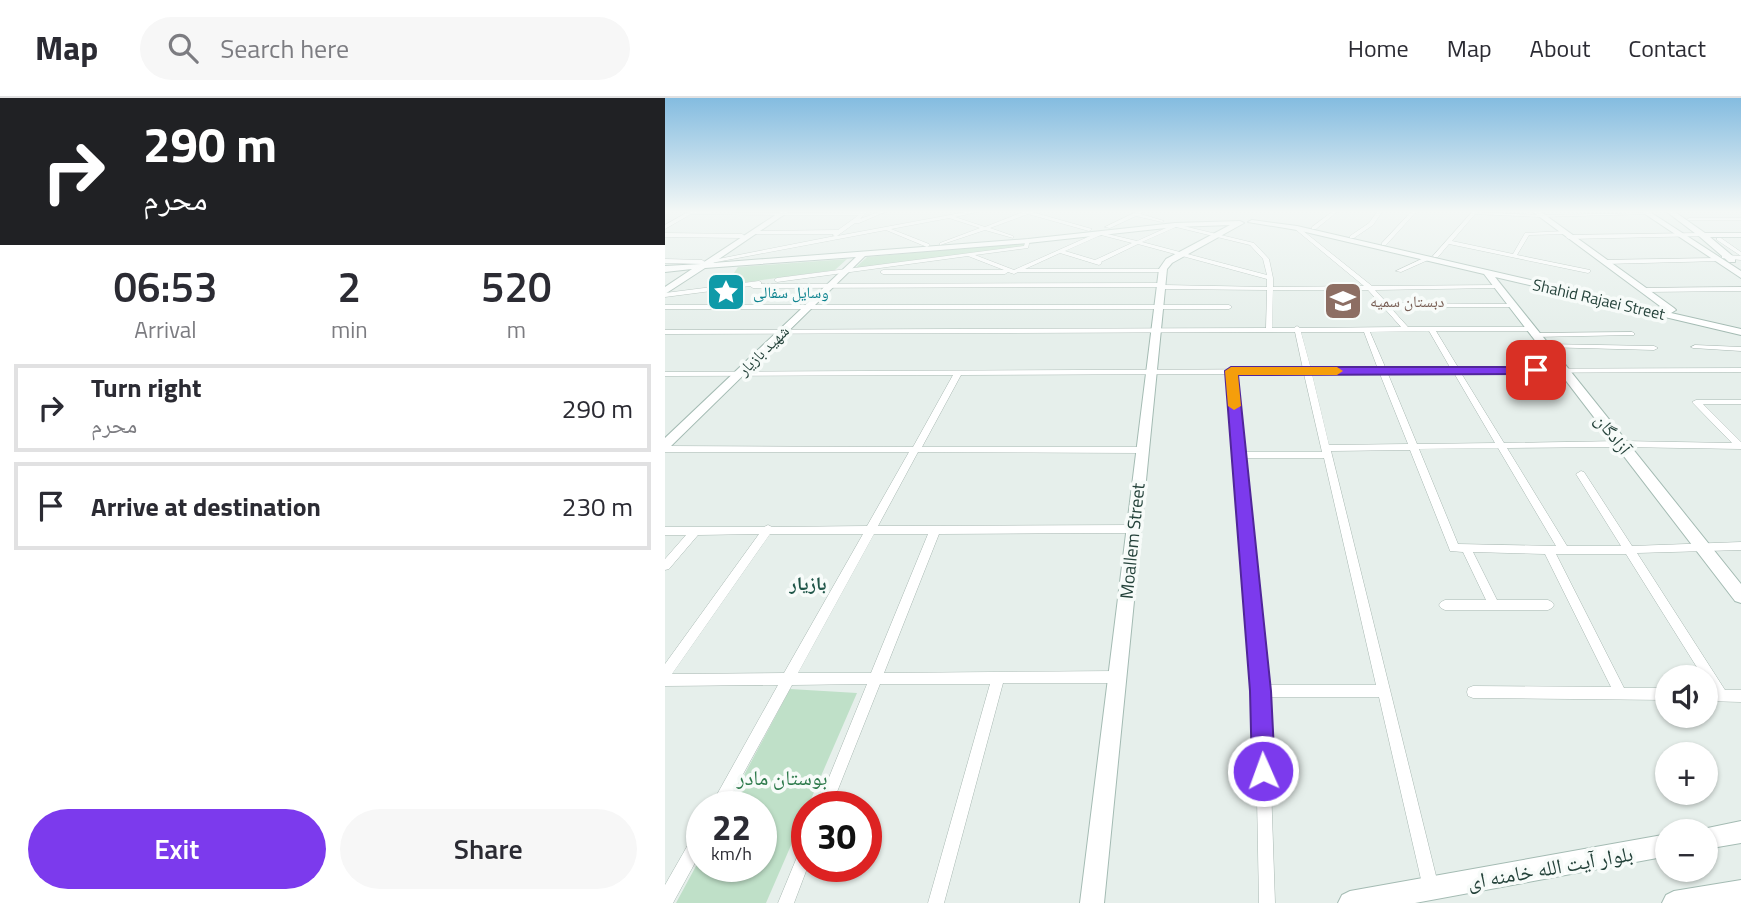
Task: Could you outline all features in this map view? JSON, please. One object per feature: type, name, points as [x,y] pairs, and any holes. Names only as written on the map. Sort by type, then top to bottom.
[{"type":"main road","points":[[665,293],[723,250]]},
{"type":"main road","points":[[665,285],[726,250]]},
{"type":"main road","points":[[665,265],[873,250]]},
{"type":"main road","name":"Shahid Rajaei Street","points":[[702,264],[926,250]]},
{"type":"main road","points":[[1162,281],[1169,261],[1189,250]]},
{"type":"main road","name":"Shahid Rajaei Street","points":[[1397,250],[1741,331]]},
{"type":"main road","name":"Shahid Rajaei Street","points":[[1404,250],[1431,257]]},
{"type":"main road","points":[[1588,250],[1671,310]]},
{"type":"main road","points":[[1702,250],[1741,275]]},
{"type":"main road","points":[[1720,250],[1741,266]]},
{"type":"main road","name":"شهید بازیار","points":[[665,447],[671,434],[862,255]]},
{"type":"main road","name":"Shahid Rajaei Street","points":[[1487,270],[1671,310],[1741,331]]},
{"type":"main road","name":"آزادگان","points":[[1487,270],[1496,286],[1741,596]]},
{"type":"main road","name":"Moallem Street","points":[[1092,903],[1162,281]]},
{"type":"main road","points":[[1718,836],[1741,832]]},
{"type":"main road","name":"بلوار آیت الله خامنه ای","points":[[1350,903],[1655,847]]},
{"type":"main road","points":[[1674,903],[1741,892]]},
{"type":"street","points":[[702,264],[777,250]]},
{"type":"street","points":[[665,293],[1004,250]]},
{"type":"street","points":[[968,255],[1014,271],[1062,250]]},
{"type":"street","points":[[1096,262],[1123,250]]},
{"type":"street","points":[[1163,250],[1270,278]]},
{"type":"street","points":[[1257,250],[1266,259],[1270,278],[1269,328]]},
{"type":"street","points":[[1323,250],[1370,288],[1405,328]]},
{"type":"street","points":[[1399,271],[1431,257],[1439,250]]},
{"type":"street","points":[[1483,250],[1588,271]]},
{"type":"street","points":[[1514,256],[1518,250]]},
{"type":"street","points":[[1059,251],[1162,281]]},
{"type":"street","points":[[1605,262],[1741,256]]},
{"type":"street","points":[[844,272],[1127,271]]},
{"type":"street","points":[[753,286],[1162,281],[1268,288],[1496,286]]},
{"type":"street","points":[[1643,290],[1741,289]]},
{"type":"street","points":[[1385,305],[1511,305]]},
{"type":"street","points":[[665,307],[1229,307]]},
{"type":"street","points":[[1297,328],[1431,888]]},
{"type":"street","points":[[665,332],[1405,328],[1632,334]]},
{"type":"street","points":[[1366,329],[1414,447],[1460,548],[1494,605]]},
{"type":"street","points":[[1431,329],[1565,550]]},
{"type":"street","points":[[1543,346],[1654,348]]},
{"type":"street","points":[[1695,347],[1741,349]]},
{"type":"street","points":[[665,374],[1741,370]]},
{"type":"street","points":[[1231,371],[1261,691],[1267,903]]},
{"type":"street","points":[[726,791],[958,373]]},
{"type":"street","points":[[1740,446],[1696,402],[1741,401]]},
{"type":"street","points":[[1239,455],[1414,447],[1621,444],[1740,446]]},
{"type":"street","points":[[665,447],[1143,450]]},
{"type":"street","points":[[1581,474],[1721,695],[1741,696]]},
{"type":"street","points":[[665,674],[768,529]]},
{"type":"street","points":[[665,531],[1134,529]]},
{"type":"street","points":[[830,791],[935,530]]},
{"type":"street","points":[[665,566],[695,531]]},
{"type":"street","points":[[1460,548],[1627,550],[1741,546]]},
{"type":"street","points":[[1548,549],[1621,694]]},
{"type":"street","points":[[1445,605],[1548,605]]},
{"type":"street","points":[[665,680],[1117,677]]},
{"type":"street","points":[[936,903],[998,678]]},
{"type":"street","points":[[1261,691],[1383,691]]},
{"type":"street","points":[[1473,692],[1655,694]]},
{"type":"street","points":[[665,901],[686,863]]},
{"type":"street","points":[[786,903],[794,882]]},
{"type":"green space","points":[[950,250],[998,250],[854,269],[867,257]]},
{"type":"green space","points":[[847,259],[835,270],[726,285],[738,267]]},
{"type":"green space","name":"بوستان مادر","points":[[790,689],[857,693],[815,791],[791,791],[791,845],[777,878],[777,791],[736,791]]},
{"type":"green space","name":"بوستان مادر","points":[[687,882],[775,882],[766,903],[676,903]]},
{"type":"slow traffic","points":[[1234,406],[1231,371],[1337,371]]},
{"type":"place","name":"وسایل سفالی","points":[[726,292]]},
{"type":"place","name":"دبستان سمیه","points":[[1343,301]]},
{"type":"district","name":"بازیار","points":[[808,582]]},
{"type":"route","points":[[1263,771],[1261,691],[1231,371],[1536,370]]}]
